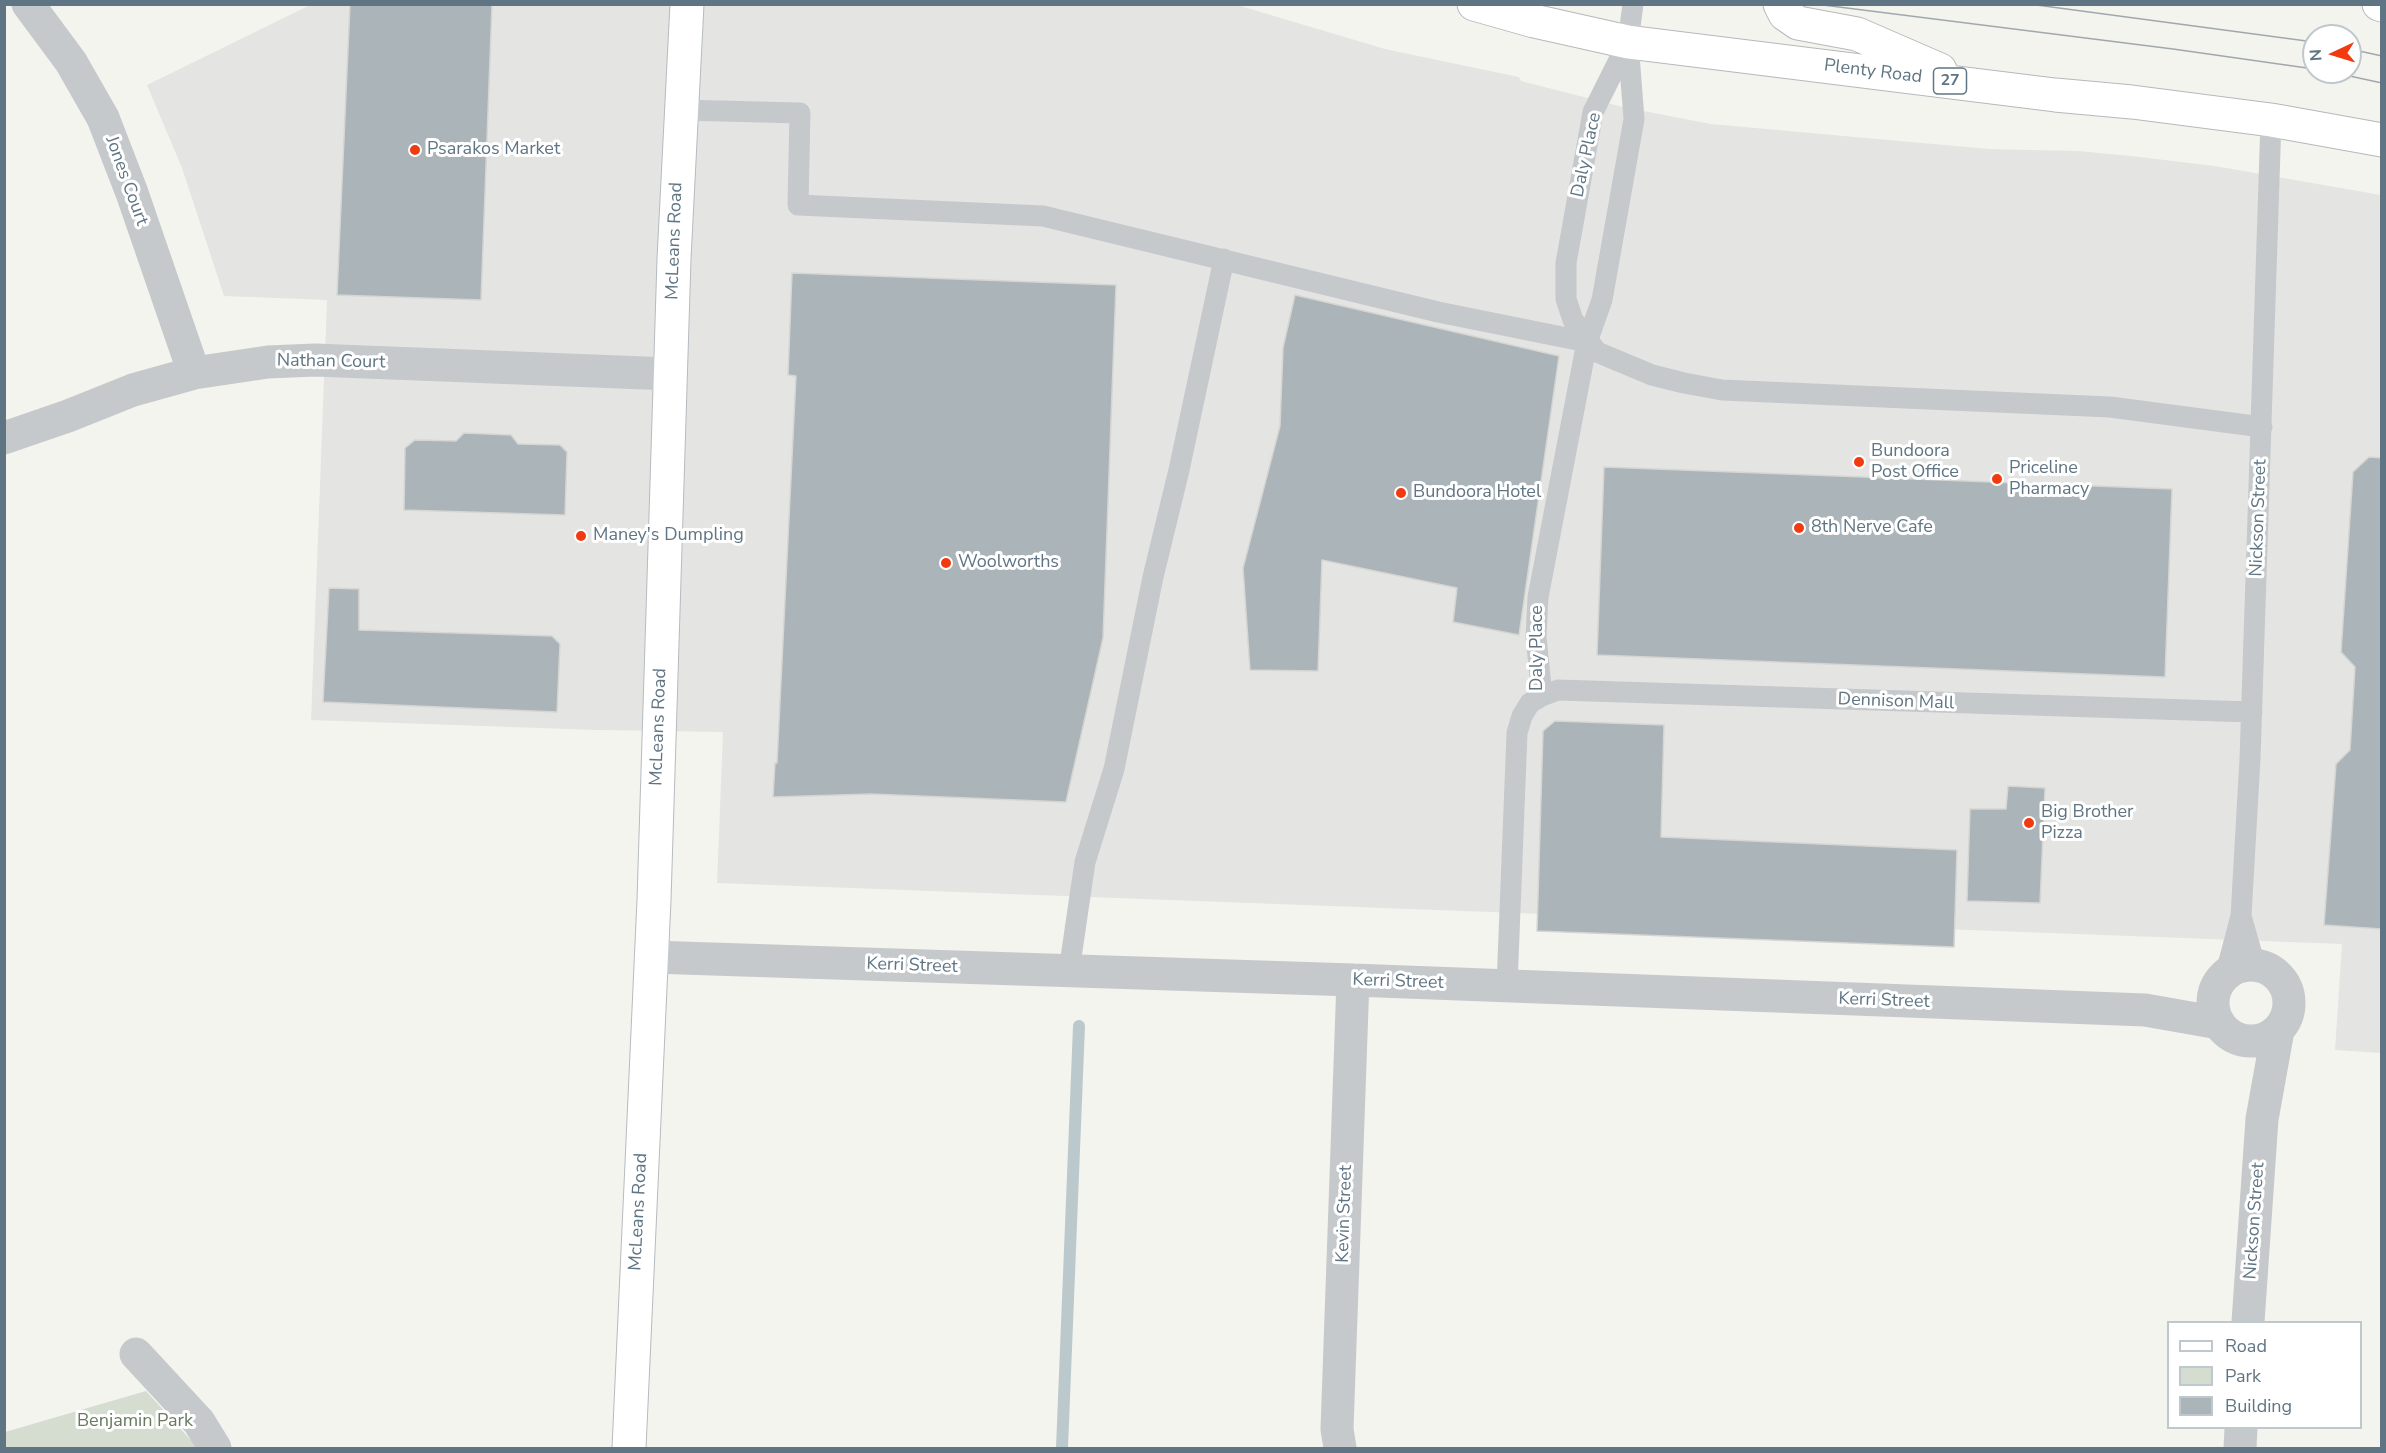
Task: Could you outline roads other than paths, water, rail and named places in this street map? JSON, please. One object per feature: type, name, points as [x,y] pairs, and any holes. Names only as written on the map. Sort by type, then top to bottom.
[{"type":"main road","name":"McLeans Road","points":[[629,1449],[651,957],[670,374],[687,4]]},
{"type":"main road","name":"Plenty Road","points":[[1474,4],[1534,21],[1628,42],[2271,120],[2382,140]]},
{"type":"main road","points":[[1780,4],[1785,14],[1798,23],[1857,34],[1972,84]]},
{"type":"street","name":"Jones Court","points":[[28,4],[71,62],[103,118],[132,193],[194,373]]},
{"type":"street","name":"Nathan Court","points":[[4,438],[133,390],[194,373],[268,362],[315,360],[670,374]]},
{"type":"street","name":"Kerri Street","points":[[651,957],[1353,980],[2145,1010],[2229,989]]},
{"type":"street","points":[[2267,968],[2277,975],[2289,994],[2287,1014],[2278,1030],[2269,1037],[2246,1041],[2235,1038],[2229,989],[2267,968]]},
{"type":"street","name":"Kevin Street","points":[[1340,1449],[1337,1429],[1353,980]]},
{"type":"street","name":"Nickson Street","points":[[2248,1321],[2262,1119],[2278,1030]]},
{"type":"street","name":"Nickson Street","points":[[2246,1041],[2262,1119]]},
{"type":"street","points":[[136,1354],[199,1422],[215,1449]]},
{"type":"street","points":[[2240,1449],[2241,1429]]},
{"type":"lane","name":"Daly Place","points":[[1507,986],[1516,733],[1530,703],[1542,696],[1536,637],[1538,597],[1587,342],[1602,300],[1634,119],[1628,42],[1633,4]]},
{"type":"lane","name":"Daly Place","points":[[1587,342],[1573,320],[1566,300],[1566,263],[1593,112],[1628,42]]},
{"type":"lane","points":[[681,110],[800,113],[798,205],[1043,216],[1438,312],[1587,342],[1597,352],[1652,375],[1684,383],[1722,390],[2110,407],[2262,427]]},
{"type":"lane","name":"Nickson Street","points":[[2229,989],[2241,916],[2252,712],[2271,120]]},
{"type":"lane","points":[[1069,972],[1084,862],[1114,769],[1153,577],[1179,470],[1224,259]]},
{"type":"lane","name":"Dennison Mall","points":[[1542,696],[1558,690],[2252,712]]},
{"type":"lane","name":"Nickson Street","points":[[2229,989],[2241,916]]},
{"type":"waterway","points":[[1062,1448],[1079,1026]]},
{"type":"tram line","points":[[1815,4],[2302,67]]},
{"type":"tram line","points":[[2029,4],[2302,40]]},
{"type":"tram line","points":[[2362,52],[2382,56]]},
{"type":"tram line","points":[[2362,79],[2382,83]]},
{"type":"place","name":"Psarakos Market","points":[[415,150]]},
{"type":"place","name":"Bundoora Post Office","points":[[1859,462]]},
{"type":"place","name":"Priceline Pharmacy","points":[[1997,479]]},
{"type":"place","name":"Bundoora Hotel","points":[[1401,493]]},
{"type":"place","name":"8th Nerve Cafe","points":[[1799,528]]},
{"type":"place","name":"Maney's Dumpling","points":[[581,536]]},
{"type":"place","name":"Woolworths","points":[[946,563]]},
{"type":"place","name":"Big Brother Pizza","points":[[2029,823]]},
{"type":"park label","name":"Benjamin Park","points":[[135,1422]]}]
